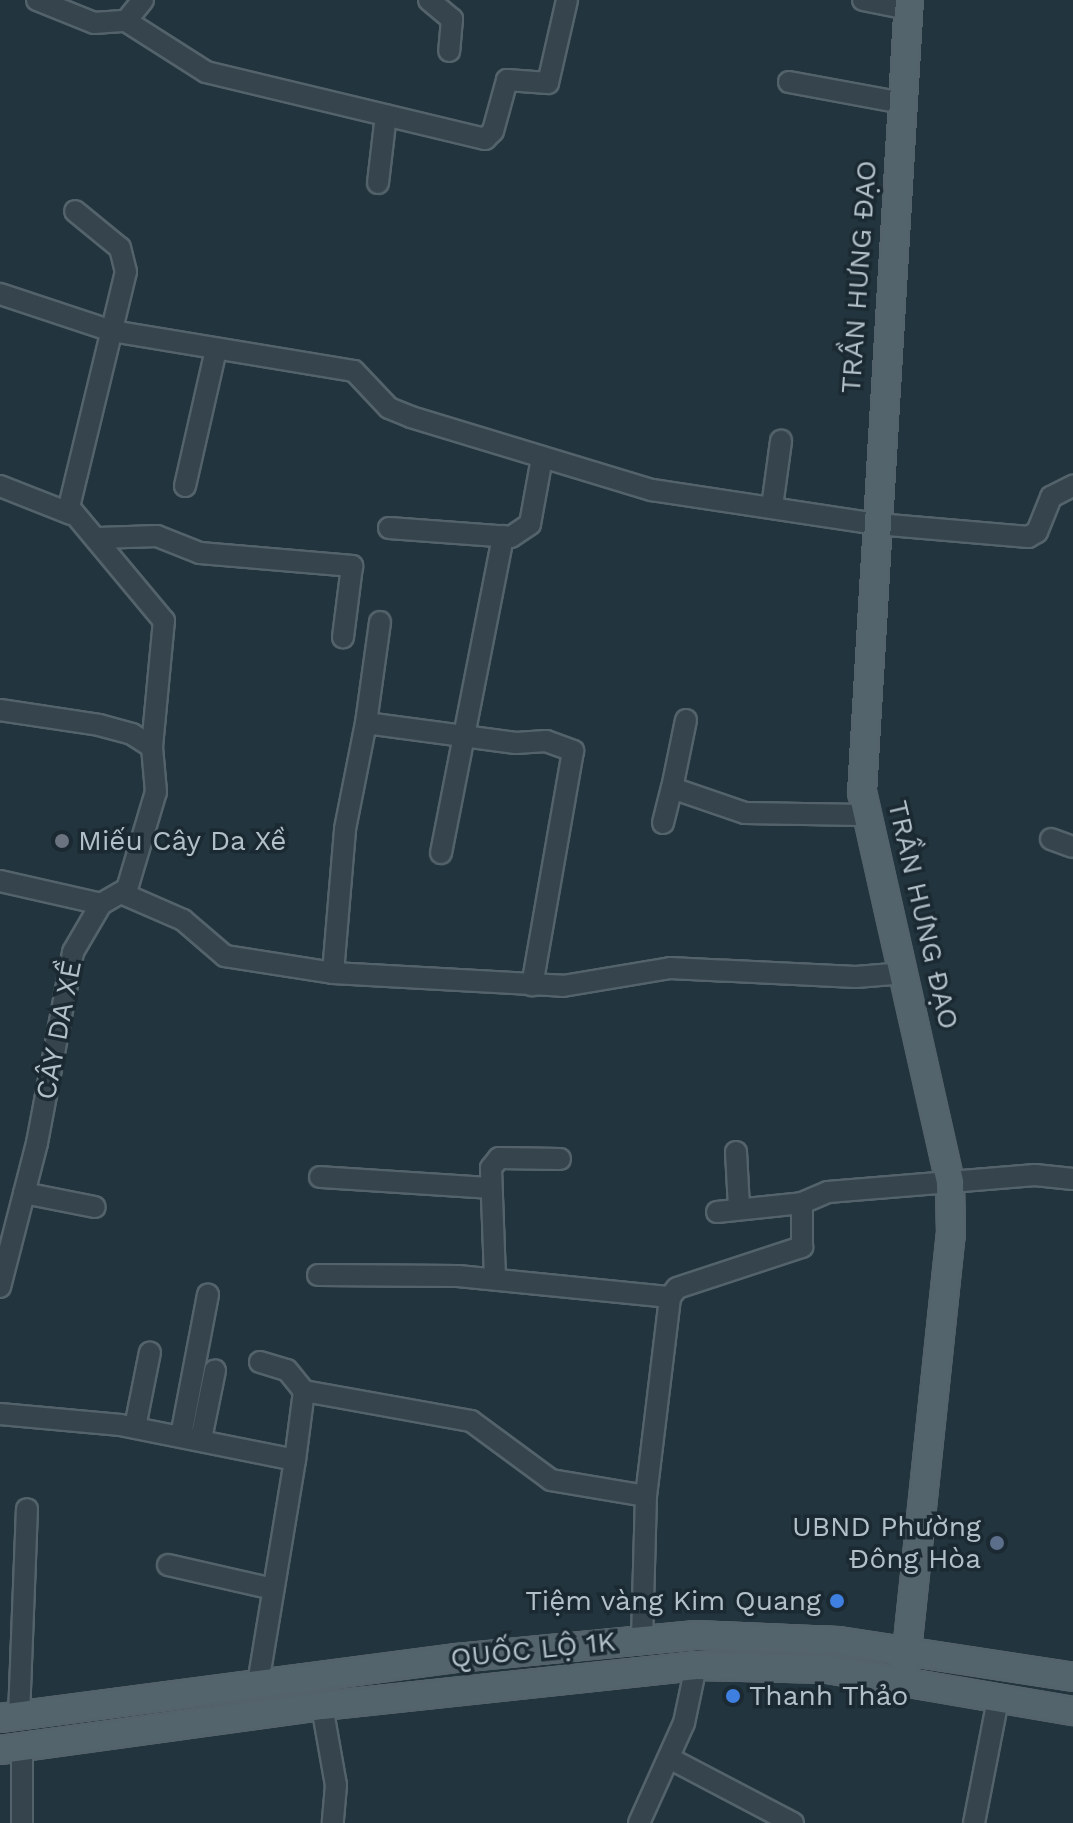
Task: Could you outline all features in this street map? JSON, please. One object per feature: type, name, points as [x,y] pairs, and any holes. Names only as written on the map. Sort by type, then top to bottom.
[{"type":"main road","name":"TRẦN HƯNG ĐẠO","points":[[904,1679],[951,1235],[950,1182],[905,973],[863,815],[908,5]]},
{"type":"main road","name":"QUỐC LỘ 1K","points":[[9,1717],[258,1684],[696,1635],[783,1636],[908,1649],[1073,1677]]},
{"type":"main road","points":[[696,1635],[696,1666]]},
{"type":"main road","name":"QUỐC LỘ 1K","points":[[11,1748],[322,1706],[696,1666],[812,1668],[904,1679],[1073,1711]]},
{"type":"street","points":[[37,0],[94,23],[126,21],[206,72],[477,138],[490,136],[507,80],[548,83],[567,0]]},
{"type":"street","points":[[126,21],[143,0]]},
{"type":"street","points":[[429,0],[452,19],[449,51]]},
{"type":"street","points":[[863,0],[908,5]]},
{"type":"street","points":[[789,82],[902,103]]},
{"type":"street","points":[[378,183],[386,115]]},
{"type":"street","points":[[71,514],[70,494],[112,331],[126,259],[75,211]]},
{"type":"street","points":[[0,294],[112,331],[354,371],[389,408],[652,490],[877,524],[1028,537],[1037,532],[1051,497],[1073,486]]},
{"type":"street","points":[[185,486],[216,350]]},
{"type":"street","points":[[772,507],[781,441]]},
{"type":"street","points":[[389,528],[511,537],[530,524],[542,458]]},
{"type":"street","points":[[0,486],[71,514],[99,538],[164,621],[152,747],[153,813],[137,865],[121,893],[101,904],[0,881]]},
{"type":"street","points":[[99,538],[157,536],[200,553],[352,566],[343,637]]},
{"type":"street","points":[[441,853],[460,736],[503,536]]},
{"type":"street","points":[[333,973],[345,829],[366,723],[380,622]]},
{"type":"street","points":[[0,710],[99,725],[152,747]]},
{"type":"street","points":[[663,823],[686,720]]},
{"type":"street","points":[[366,723],[460,736],[546,741],[573,751],[532,985]]},
{"type":"street","points":[[672,788],[745,813],[863,815]]},
{"type":"street","points":[[1051,839],[1073,847]]},
{"type":"street","points":[[121,893],[183,920],[225,956],[333,973],[532,985],[589,983],[670,968],[856,977],[905,973]]},
{"type":"street","name":"CÂY DA XỀ","points":[[0,1287],[8,1220],[24,1193],[73,952],[101,904]]},
{"type":"street","points":[[736,1152],[739,1208]]},
{"type":"street","points":[[495,1278],[491,1168],[499,1158],[560,1159]]},
{"type":"street","points":[[717,1212],[802,1203],[828,1192],[1035,1175],[1073,1179]]},
{"type":"street","points":[[320,1177],[490,1188]]},
{"type":"street","points":[[24,1193],[95,1207]]},
{"type":"street","points":[[642,1639],[646,1496],[670,1297],[686,1284],[802,1247],[802,1203]]},
{"type":"street","points":[[318,1275],[495,1278],[670,1297]]},
{"type":"street","points":[[191,1438],[208,1295]]},
{"type":"street","points":[[135,1427],[150,1352]]},
{"type":"street","points":[[260,1362],[287,1370],[304,1391],[471,1421],[551,1480],[646,1496]]},
{"type":"street","points":[[191,1438],[215,1370]]},
{"type":"street","points":[[258,1684],[304,1391]]},
{"type":"street","points":[[0,1414],[135,1427],[295,1460]]},
{"type":"street","points":[[9,1717],[27,1509]]},
{"type":"street","points":[[168,1565],[273,1589]]},
{"type":"street","points":[[639,1823],[684,1723],[696,1666]]},
{"type":"street","points":[[974,1823],[998,1699]]},
{"type":"street","points":[[322,1706],[336,1785],[333,1823]]},
{"type":"street","points":[[11,1748],[22,1823]]},
{"type":"street","points":[[669,1758],[793,1823]]},
{"type":"place","name":"Miếu Cây Da Xề","points":[[62,841]]},
{"type":"place","name":"UBND Phường Đông Hòa","points":[[997,1543]]},
{"type":"place","name":"Tiệm vàng Kim Quang","points":[[837,1601]]},
{"type":"place","name":"Thanh Thảo","points":[[733,1696]]}]
